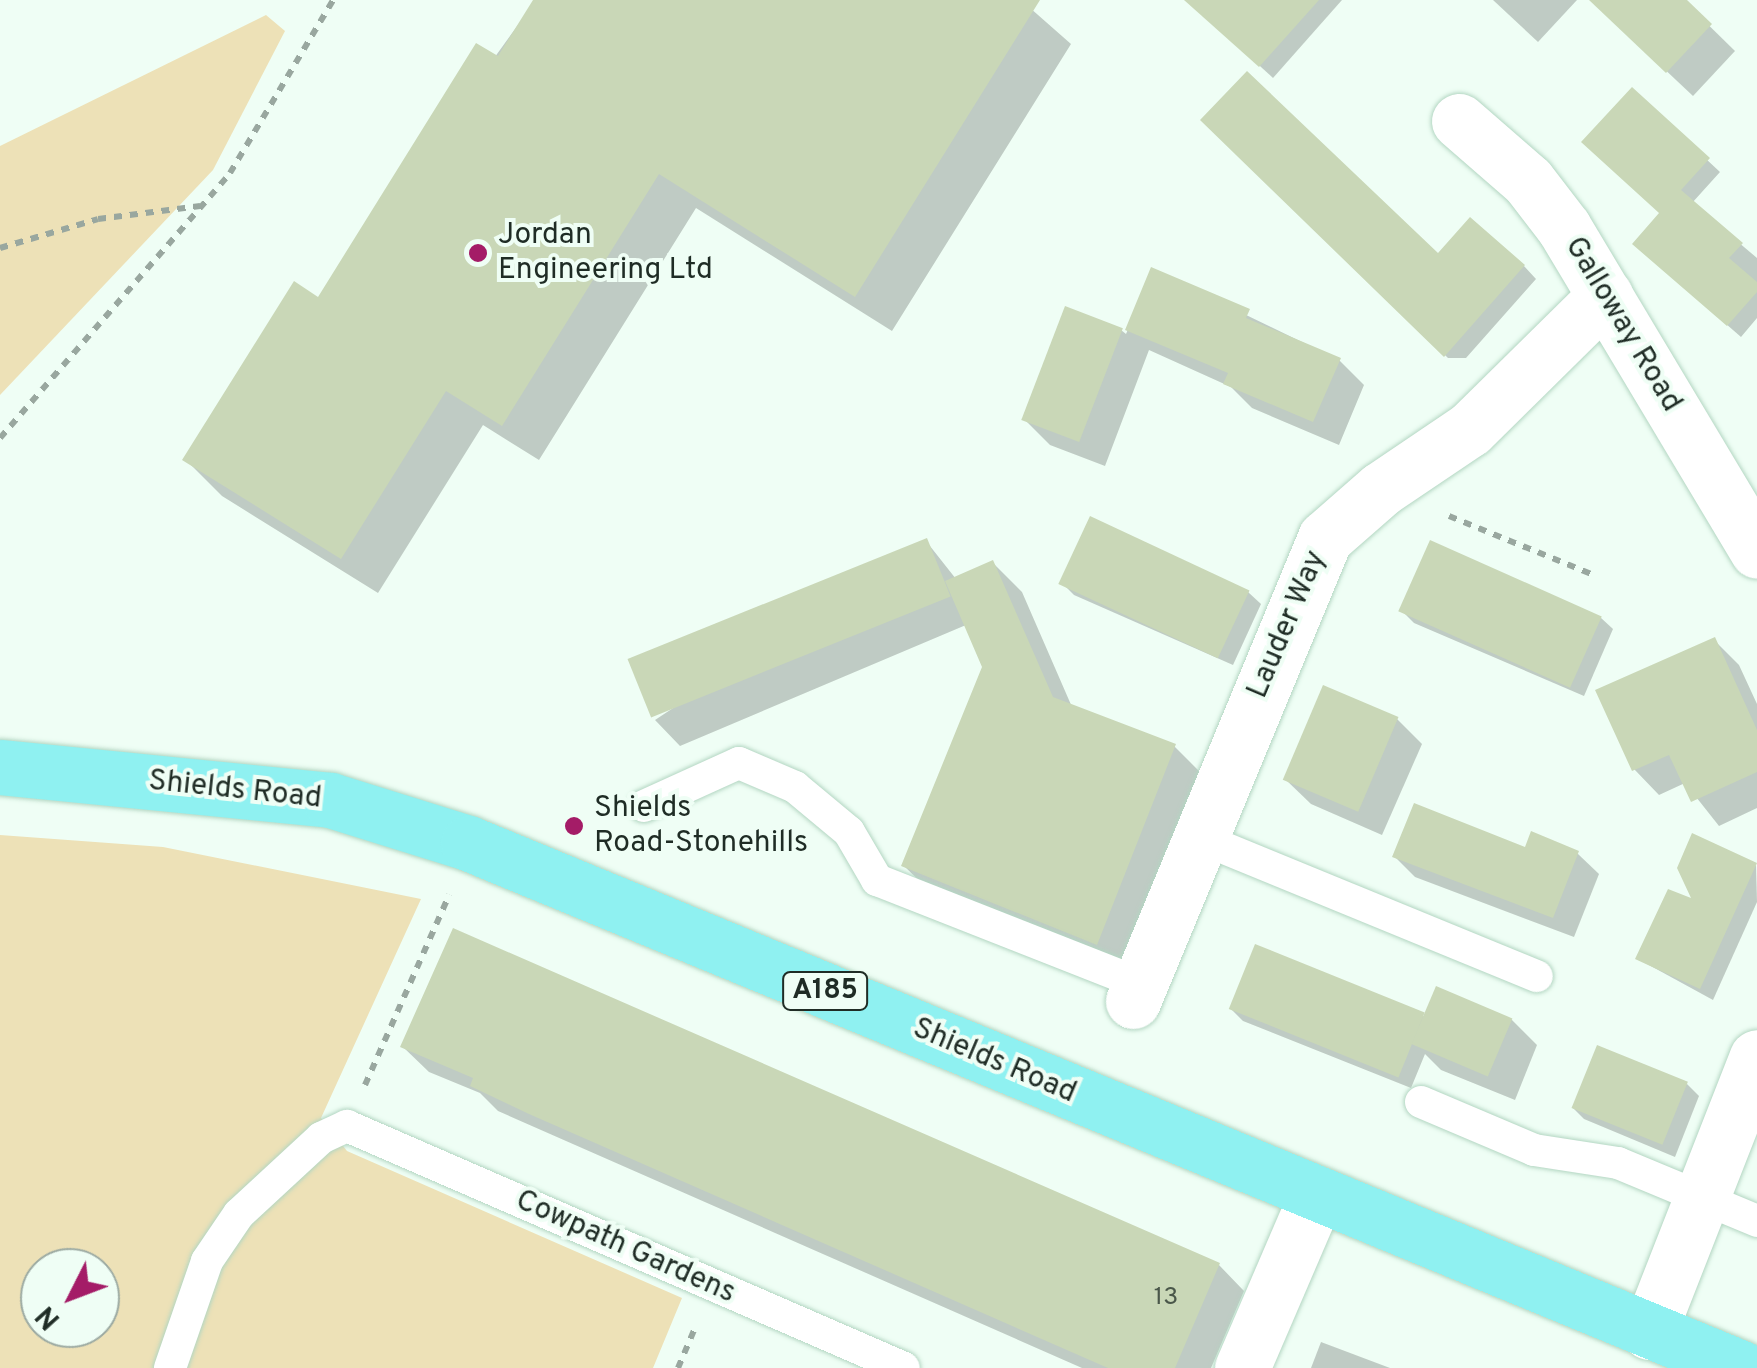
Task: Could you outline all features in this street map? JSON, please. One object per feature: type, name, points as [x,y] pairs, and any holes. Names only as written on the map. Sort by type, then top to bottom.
[{"type":"main road","name":"Shields Road","points":[[0,767],[330,800],[468,843],[1316,1196],[1741,1368]]},
{"type":"street","name":"Galloway Road","points":[[1459,121],[1528,181],[1605,296],[1757,551]]},
{"type":"street","name":"Lauder Way","points":[[1137,992],[1312,563],[1334,529],[1381,489],[1470,429],[1605,296]]},
{"type":"street","points":[[1649,1332],[1757,1057]]},
{"type":"street","points":[[1242,1368],[1316,1196]]},
{"type":"lane","points":[[644,806],[739,763],[795,787],[849,832],[877,880],[1137,992]]},
{"type":"lane","points":[[1200,838],[1537,976]]},
{"type":"lane","points":[[1422,1102],[1534,1150],[1618,1162],[1757,1221]]},
{"type":"lane","points":[[170,1368],[207,1261],[239,1214],[322,1138],[347,1126]]},
{"type":"lane","name":"Cowpath Gardens","points":[[347,1126],[904,1368]]},
{"type":"path","points":[[0,438],[230,173],[333,0]]},
{"type":"path","points":[[0,248],[98,219],[202,206]]},
{"type":"path","points":[[1381,489],[1591,574]]},
{"type":"path","points":[[347,1126],[468,843]]},
{"type":"shaded area","points":[[266,15],[285,31],[213,170],[0,395],[0,146]]},
{"type":"shaded area","points":[[0,835],[163,847],[421,899],[321,1118],[347,1151],[682,1298],[653,1368],[0,1368]]},
{"type":"building","name":"Jordan Engineering Ltd","points":[[533,0],[1040,0],[855,297],[659,174],[502,426],[446,391],[341,559],[182,460],[294,281],[318,297],[476,43],[498,56]]},
{"type":"building","points":[[1184,0],[1319,0],[1259,67]]},
{"type":"building","points":[[1589,0],[1687,0],[1712,24],[1666,73]]},
{"type":"building","points":[[1247,71],[1438,253],[1470,217],[1525,265],[1444,357],[1200,120]]},
{"type":"building","points":[[1632,87],[1710,158],[1681,190],[1743,243],[1729,258],[1757,282],[1757,292],[1727,326],[1632,244],[1659,213],[1581,142]]},
{"type":"building","points":[[1151,267],[1250,309],[1246,318],[1341,358],[1313,422],[1223,384],[1228,373],[1125,330]]},
{"type":"building","points":[[1065,306],[1123,328],[1079,442],[1021,420]]},
{"type":"building","points":[[1090,516],[1250,590],[1218,658],[1058,584]]},
{"type":"building","points":[[927,538],[951,596],[651,717],[628,659]]},
{"type":"building","points":[[1430,540],[1602,616],[1570,688],[1398,611]]},
{"type":"building","points":[[993,560],[1053,697],[1176,744],[1097,945],[901,866],[982,667],[945,581]]},
{"type":"building","points":[[1715,637],[1757,730],[1757,772],[1691,802],[1669,755],[1632,771],[1595,690]]},
{"type":"building","points":[[1323,685],[1398,717],[1358,812],[1283,780]]},
{"type":"building","points":[[1414,803],[1525,847],[1531,831],[1579,851],[1553,918],[1392,857]]},
{"type":"building","points":[[1692,833],[1757,863],[1700,989],[1635,959],[1668,889],[1691,898],[1677,868]]},
{"type":"building","points":[[453,928],[1220,1263],[1175,1368],[1108,1368],[529,1114],[470,1086],[473,1078],[400,1047]]},
{"type":"building","points":[[1255,944],[1425,1013],[1398,1077],[1229,1009]]},
{"type":"building","points":[[1436,986],[1512,1018],[1488,1076],[1411,1044]]},
{"type":"building","points":[[1597,1045],[1688,1082],[1662,1145],[1572,1108]]},
{"type":"place","name":"Jordan Engineering Ltd","points":[[478,253]]},
{"type":"place","name":"Shields Road-Stonehills","points":[[574,826]]}]
